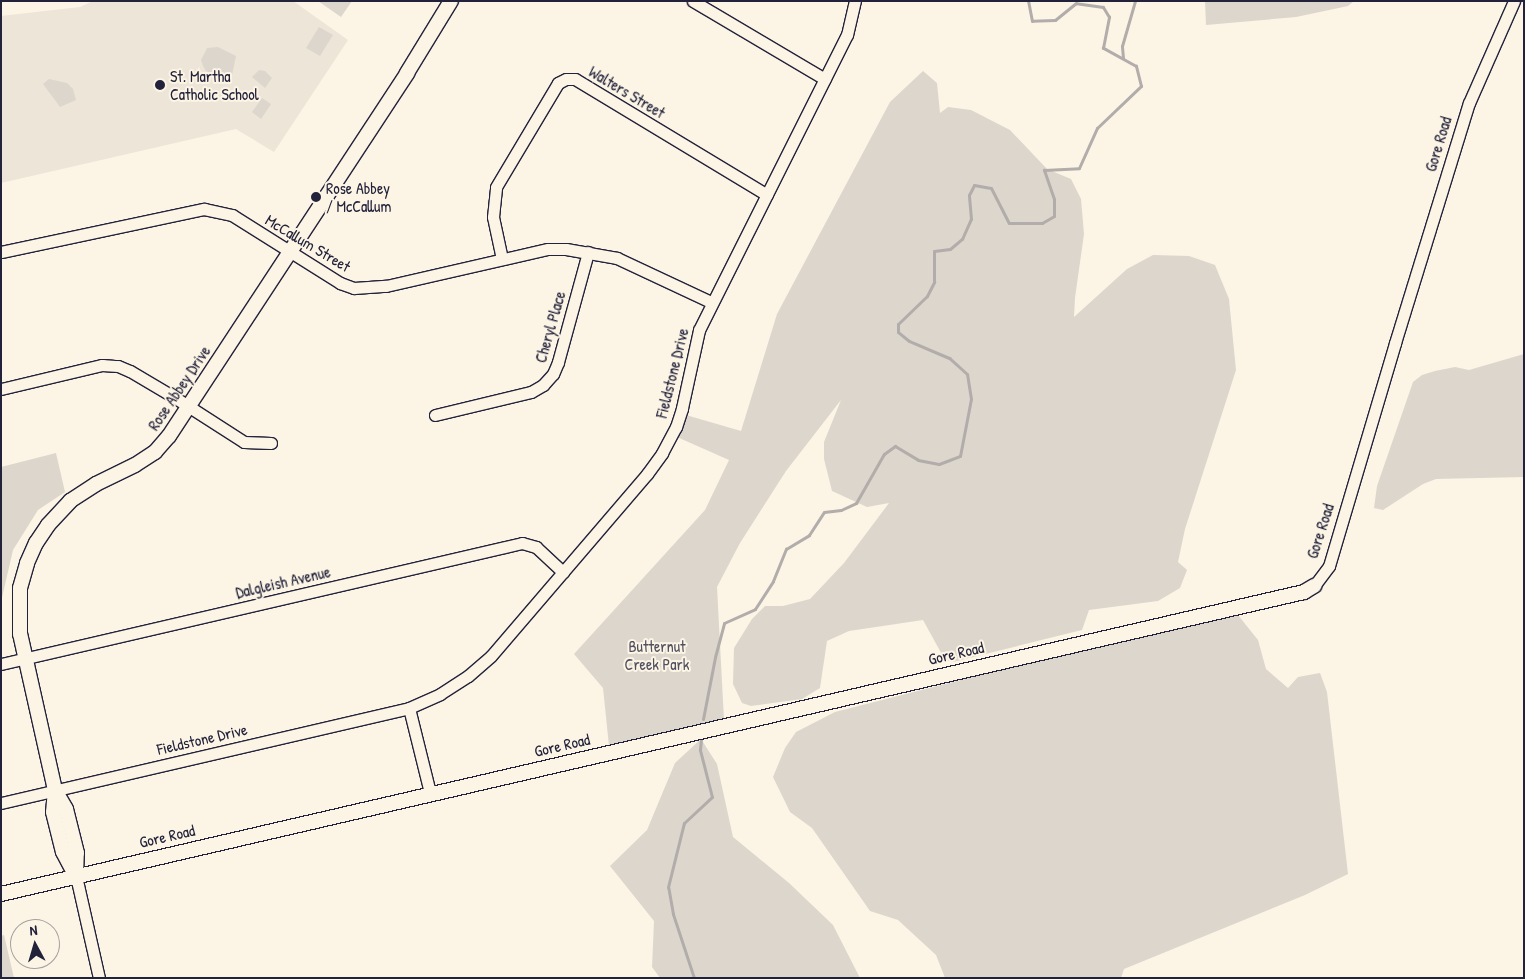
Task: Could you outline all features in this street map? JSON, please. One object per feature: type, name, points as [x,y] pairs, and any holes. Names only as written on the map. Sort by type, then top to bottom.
[{"type":"street","name":"Rose Abbey Drive","points":[[99,978],[76,876],[63,852],[53,812],[55,790],[25,659],[18,618],[20,588],[26,563],[36,542],[61,510],[80,493],[156,452],[189,407],[289,251],[402,81],[451,1]]},
{"type":"street","points":[[694,1],[825,79]]},
{"type":"street","name":"Fieldstone Drive","points":[[1,803],[409,708],[440,694],[468,676],[491,656],[647,474],[662,453],[676,427],[682,408],[699,330],[711,302],[847,35],[855,1]]},
{"type":"street","name":"Gore Road","points":[[1,894],[430,793],[1304,592],[1314,586],[1329,566],[1395,343],[1469,104],[1514,1]]},
{"type":"street","name":"Walters Street","points":[[502,259],[493,217],[496,187],[558,83],[566,79],[575,79],[767,195]]},
{"type":"street","name":"McCallum Street","points":[[1,252],[204,209],[232,215],[340,283],[354,288],[369,288],[502,259],[548,250],[566,249],[617,258],[711,302]]},
{"type":"street","name":"Cheryl Place","points":[[435,415],[532,392],[543,385],[553,374],[558,362],[588,252]]},
{"type":"street","points":[[1,389],[102,365],[118,366],[130,371],[244,442],[271,443]]},
{"type":"street","name":"Dalgleish Avenue","points":[[1,664],[522,543],[536,547],[563,572]]},
{"type":"street","points":[[409,708],[430,793]]},
{"type":"shaded area","name":"St. Martha Catholic School","points":[[93,1],[293,1],[348,40],[274,152],[236,129],[1,183],[1,16],[80,7]]},
{"type":"green space","points":[[318,1],[352,1],[341,17]]},
{"type":"green space","points":[[1205,1],[1354,1],[1348,6],[1296,17],[1206,25]]},
{"type":"green space","points":[[319,27],[333,35],[320,56],[306,48]]},
{"type":"green space","points":[[218,47],[236,56],[232,75],[225,77],[215,75],[206,71],[203,66],[201,60],[207,48]]},
{"type":"green space","points":[[259,70],[265,71],[272,78],[265,88],[252,77]]},
{"type":"green space","name":"Butternut Creek Park","points":[[923,71],[937,83],[940,113],[948,107],[971,110],[1010,130],[1047,169],[1071,179],[1081,199],[1084,234],[1074,317],[1127,269],[1153,255],[1189,256],[1215,265],[1229,299],[1236,370],[1185,529],[1178,562],[1187,570],[1180,588],[1158,601],[1089,610],[1082,630],[953,662],[945,660],[923,620],[849,631],[827,641],[820,688],[802,699],[751,706],[742,703],[733,684],[734,648],[752,619],[765,606],[783,606],[810,599],[844,563],[889,503],[867,507],[832,491],[824,459],[824,442],[841,400],[786,471],[740,543],[717,587],[724,720],[609,746],[603,688],[574,654],[705,510],[729,460],[677,437],[686,415],[741,431],[777,314],[890,102]]},
{"type":"green space","points":[[49,79],[67,83],[73,89],[76,100],[60,107],[43,84]]},
{"type":"green space","points":[[262,98],[271,104],[261,119],[252,112]]},
{"type":"green space","points":[[1524,354],[1524,477],[1436,479],[1423,484],[1383,510],[1374,508],[1377,486],[1413,382],[1422,375],[1435,371],[1455,367],[1469,370]]},
{"type":"green space","points":[[56,453],[65,492],[38,510],[13,550],[1,602],[1,467]]},
{"type":"green space","points":[[1238,615],[1258,640],[1266,669],[1288,688],[1298,677],[1320,673],[1327,692],[1348,874],[1305,895],[1124,969],[1121,978],[945,978],[936,955],[898,920],[870,911],[812,828],[790,812],[773,777],[785,748],[796,732],[835,712],[1016,666]]},
{"type":"green space","points":[[701,739],[717,764],[733,837],[789,883],[833,925],[860,978],[660,978],[652,967],[654,921],[610,866],[647,830],[675,763]]},
{"type":"green space","points":[[4,935],[10,969],[12,969],[14,978],[1,978],[1,936]]},
{"type":"waterway","points":[[703,719],[715,657],[724,623],[755,609],[773,581],[786,549],[809,535],[824,512],[841,510],[856,503],[884,454],[895,446],[918,460],[939,464],[960,456],[971,399],[967,374],[949,358],[909,341],[898,332],[898,324],[927,296],[934,282],[934,251],[950,249],[962,239],[971,219],[969,195],[974,185],[991,188],[1009,223],[1042,223],[1054,216],[1054,199],[1044,170],[1079,168],[1097,128],[1141,86],[1136,66],[1103,48],[1109,17],[1103,7],[1076,3],[1055,20],[1032,21],[1028,1]]},
{"type":"waterway","points":[[1123,58],[1122,46],[1135,1]]},
{"type":"waterway","points":[[694,978],[673,914],[668,887],[684,823],[712,797],[700,750],[701,739]]},
{"type":"place","name":"St. Martha Catholic School","points":[[160,85]]},
{"type":"place","name":"Rose Abbey / McCallum","points":[[316,197]]}]
